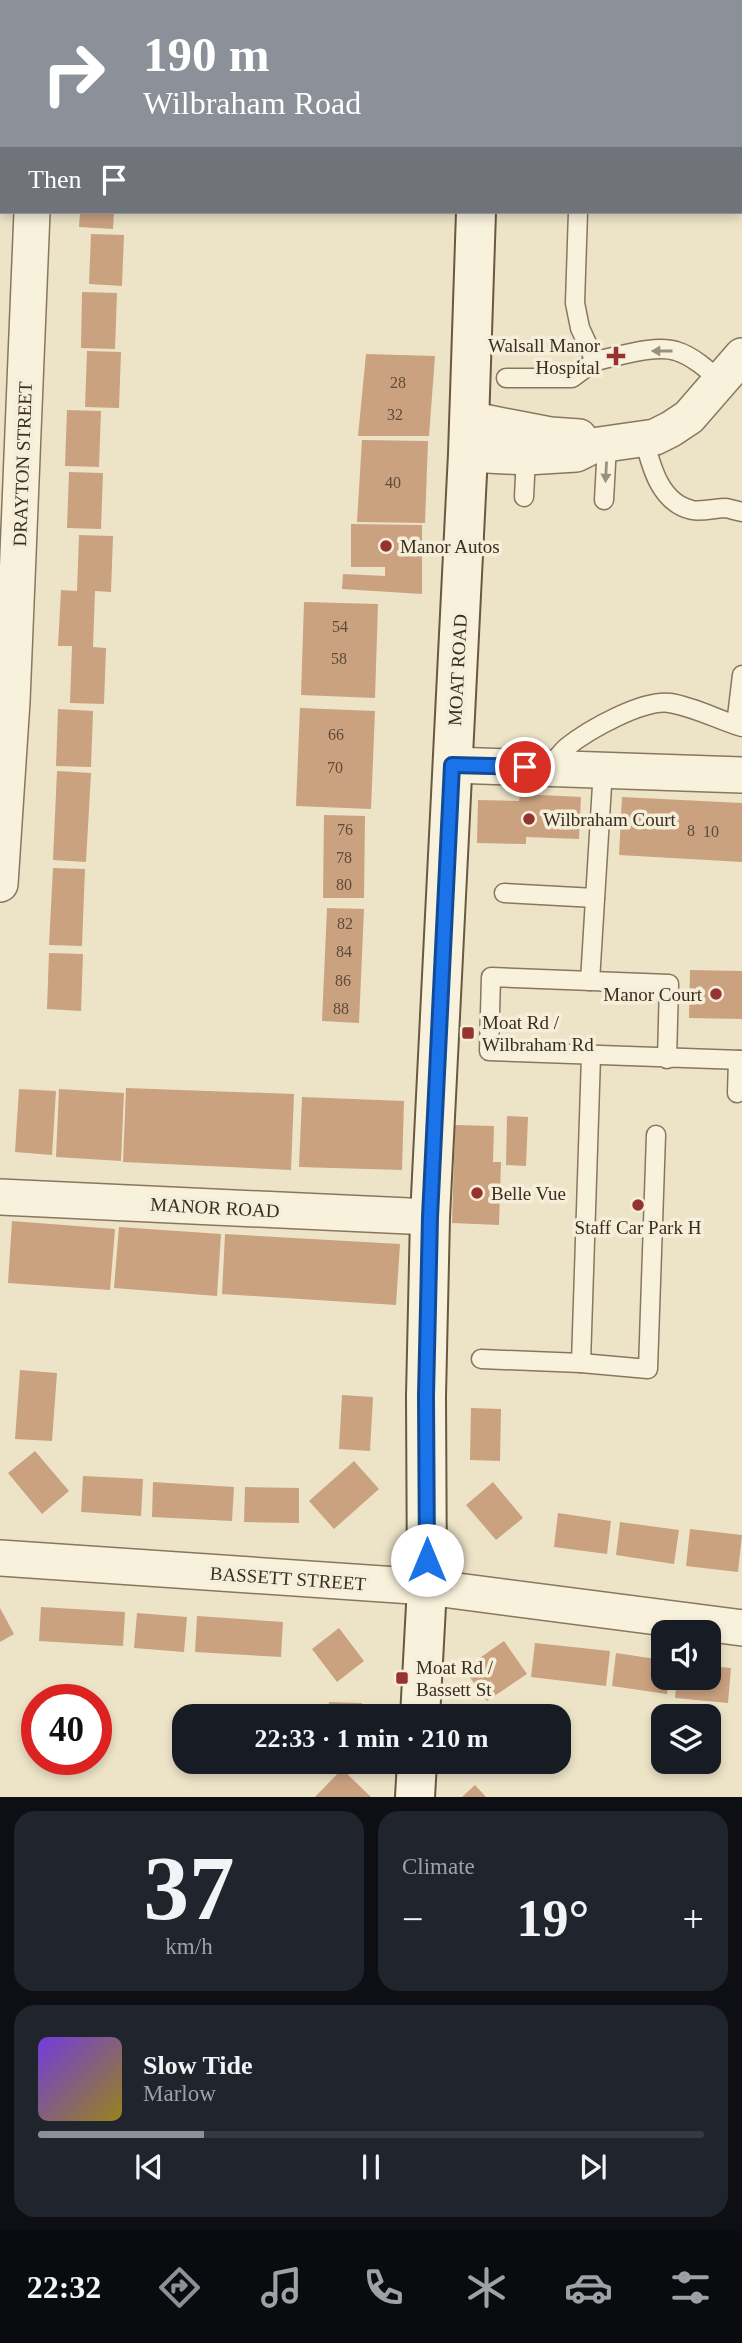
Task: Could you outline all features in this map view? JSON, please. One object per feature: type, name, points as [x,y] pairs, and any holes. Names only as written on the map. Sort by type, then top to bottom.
[{"type":"street","name":"DRAYTON STREET","points":[[0,884],[12,687],[32,214]]},
{"type":"street","name":"MOAT ROAD","points":[[421,1704],[427,1587],[426,1396],[430,1217],[468,437],[476,214]]},
{"type":"street","points":[[600,445],[576,436],[550,435],[484,422],[468,437],[526,457],[576,454],[600,445],[644,439],[671,429],[689,416],[731,369]]},
{"type":"street","points":[[452,765],[742,775]]},
{"type":"street","name":"MANOR ROAD","points":[[0,1197],[430,1217]]},
{"type":"street","name":"BASSETT STREET","points":[[0,1558],[427,1587],[742,1628]]},
{"type":"street","points":[[415,1797],[416,1774]]},
{"type":"lane","points":[[578,214],[575,303],[580,327],[595,361]]},
{"type":"lane","points":[[506,377],[572,378],[595,361],[652,350],[676,351],[702,365],[731,369]]},
{"type":"lane","points":[[644,439],[651,466],[661,487],[673,501],[691,510],[726,508],[742,512]]},
{"type":"lane","points":[[600,445],[604,500]]},
{"type":"lane","points":[[524,497],[526,457]]},
{"type":"lane","points":[[549,767],[567,747],[645,704],[667,703],[694,709],[739,726],[742,675]]},
{"type":"lane","points":[[590,981],[603,769]]},
{"type":"lane","points":[[505,893],[595,898]]},
{"type":"lane","points":[[667,1059],[669,984],[491,977],[489,1051],[667,1059],[740,1060],[737,1093]]},
{"type":"lane","points":[[581,1363],[591,1056]]},
{"type":"lane","points":[[481,1359],[648,1369],[656,1135]]},
{"type":"building","points":[[80,214],[114,214],[113,229],[79,227]]},
{"type":"building","points":[[91,234],[124,235],[122,286],[89,284]]},
{"type":"building","points":[[82,292],[117,293],[115,349],[81,348]]},
{"type":"building","points":[[87,351],[121,352],[119,408],[85,407]]},
{"type":"building","points":[[366,354],[435,356],[429,436],[358,436]]},
{"type":"building","points":[[67,410],[101,411],[99,467],[65,466]]},
{"type":"building","points":[[362,440],[428,441],[425,523],[357,522]]},
{"type":"building","points":[[69,472],[103,473],[101,529],[67,528]]},
{"type":"building","name":"Manor Autos","points":[[351,524],[422,525],[422,594],[342,589],[343,574],[385,576],[385,567],[351,567]]},
{"type":"building","points":[[79,535],[113,536],[111,592],[95,591],[93,647],[106,648],[104,704],[70,703],[72,646],[58,646],[61,590],[77,591]]},
{"type":"building","points":[[304,602],[378,604],[375,698],[301,695]]},
{"type":"building","points":[[300,708],[375,711],[371,809],[296,806]]},
{"type":"building","points":[[58,709],[93,711],[91,767],[56,766]]},
{"type":"building","points":[[57,771],[91,773],[86,862],[53,860]]},
{"type":"building","name":"Wilbraham Court","points":[[520,794],[581,797],[579,839],[526,837],[526,844],[477,843],[478,800],[519,801]]},
{"type":"building","points":[[622,797],[742,803],[742,862],[619,855]]},
{"type":"building","points":[[324,815],[365,816],[364,898],[323,898]]},
{"type":"building","points":[[53,868],[85,869],[82,946],[49,945]]},
{"type":"building","points":[[327,908],[364,909],[359,1023],[322,1021]]},
{"type":"building","points":[[49,953],[83,954],[81,1011],[47,1009]]},
{"type":"building","name":"Manor Court","points":[[690,970],[742,971],[742,1019],[689,1018]]},
{"type":"building","points":[[126,1088],[294,1094],[291,1170],[123,1162]]},
{"type":"building","points":[[19,1089],[56,1091],[52,1155],[15,1152]]},
{"type":"building","points":[[59,1089],[124,1093],[121,1161],[56,1157]]},
{"type":"building","points":[[302,1097],[404,1101],[402,1170],[299,1167]]},
{"type":"building","points":[[507,1116],[528,1117],[526,1166],[506,1165]]},
{"type":"building","name":"Belle Vue","points":[[455,1125],[494,1126],[493,1162],[501,1162],[499,1225],[452,1223]]},
{"type":"building","points":[[12,1221],[115,1229],[110,1290],[8,1283]]},
{"type":"building","points":[[119,1227],[221,1234],[217,1296],[114,1288]]},
{"type":"building","points":[[225,1234],[400,1244],[396,1305],[222,1294]]},
{"type":"building","points":[[20,1370],[57,1373],[52,1441],[15,1439]]},
{"type":"building","points":[[342,1395],[373,1397],[370,1451],[339,1449]]},
{"type":"building","points":[[471,1408],[501,1409],[500,1461],[470,1460]]},
{"type":"building","points":[[35,1451],[69,1491],[42,1514],[8,1473]]},
{"type":"building","points":[[354,1461],[379,1489],[334,1529],[309,1501]]},
{"type":"building","points":[[83,1476],[143,1479],[141,1516],[81,1512]]},
{"type":"building","points":[[153,1482],[234,1487],[232,1521],[152,1517]]},
{"type":"building","points":[[493,1482],[523,1518],[496,1540],[466,1505]]},
{"type":"building","points":[[245,1487],[299,1488],[299,1523],[244,1522]]},
{"type":"building","points":[[558,1513],[611,1521],[607,1554],[554,1547]]},
{"type":"building","points":[[620,1522],[679,1530],[674,1564],[616,1555]]},
{"type":"building","points":[[690,1529],[742,1535],[738,1572],[686,1566]]},
{"type":"building","points":[[41,1607],[125,1612],[123,1646],[39,1641]]},
{"type":"building","points":[[0,1608],[14,1634],[0,1642]]},
{"type":"building","points":[[137,1613],[187,1617],[184,1652],[134,1648]]},
{"type":"building","points":[[197,1616],[283,1622],[281,1657],[195,1652]]},
{"type":"building","points":[[339,1628],[364,1661],[337,1682],[312,1649]]},
{"type":"building","points":[[504,1641],[527,1674],[487,1701],[464,1669]]},
{"type":"building","points":[[535,1643],[610,1651],[606,1686],[531,1677]]},
{"type":"building","points":[[616,1653],[651,1658],[651,1690],[668,1690],[667,1694],[612,1686]]},
{"type":"building","points":[[721,1667],[731,1668],[728,1703],[675,1698],[676,1690],[721,1690]]},
{"type":"building","points":[[329,1702],[362,1703],[362,1704]]},
{"type":"building","points":[[337,1774],[347,1774],[371,1797],[315,1797]]},
{"type":"building","points":[[475,1785],[486,1797],[462,1797]]},
{"type":"place","name":"Walsall Manor Hospital","points":[[616,356]]},
{"type":"place","name":"Manor Autos","points":[[386,546]]},
{"type":"place","name":"Wilbraham Court","points":[[529,819]]},
{"type":"place","name":"Manor Court","points":[[716,994]]},
{"type":"place","name":"Moat Rd / Wilbraham Rd","points":[[468,1033]]},
{"type":"place","name":"Belle Vue","points":[[477,1193]]},
{"type":"place","name":"Staff Car Park H","points":[[638,1205]]},
{"type":"place","name":"Moat Rd / Bassett St","points":[[402,1678]]},
{"type":"route","points":[[427,1560],[426,1396],[430,1217],[452,765],[525,767]]}]
